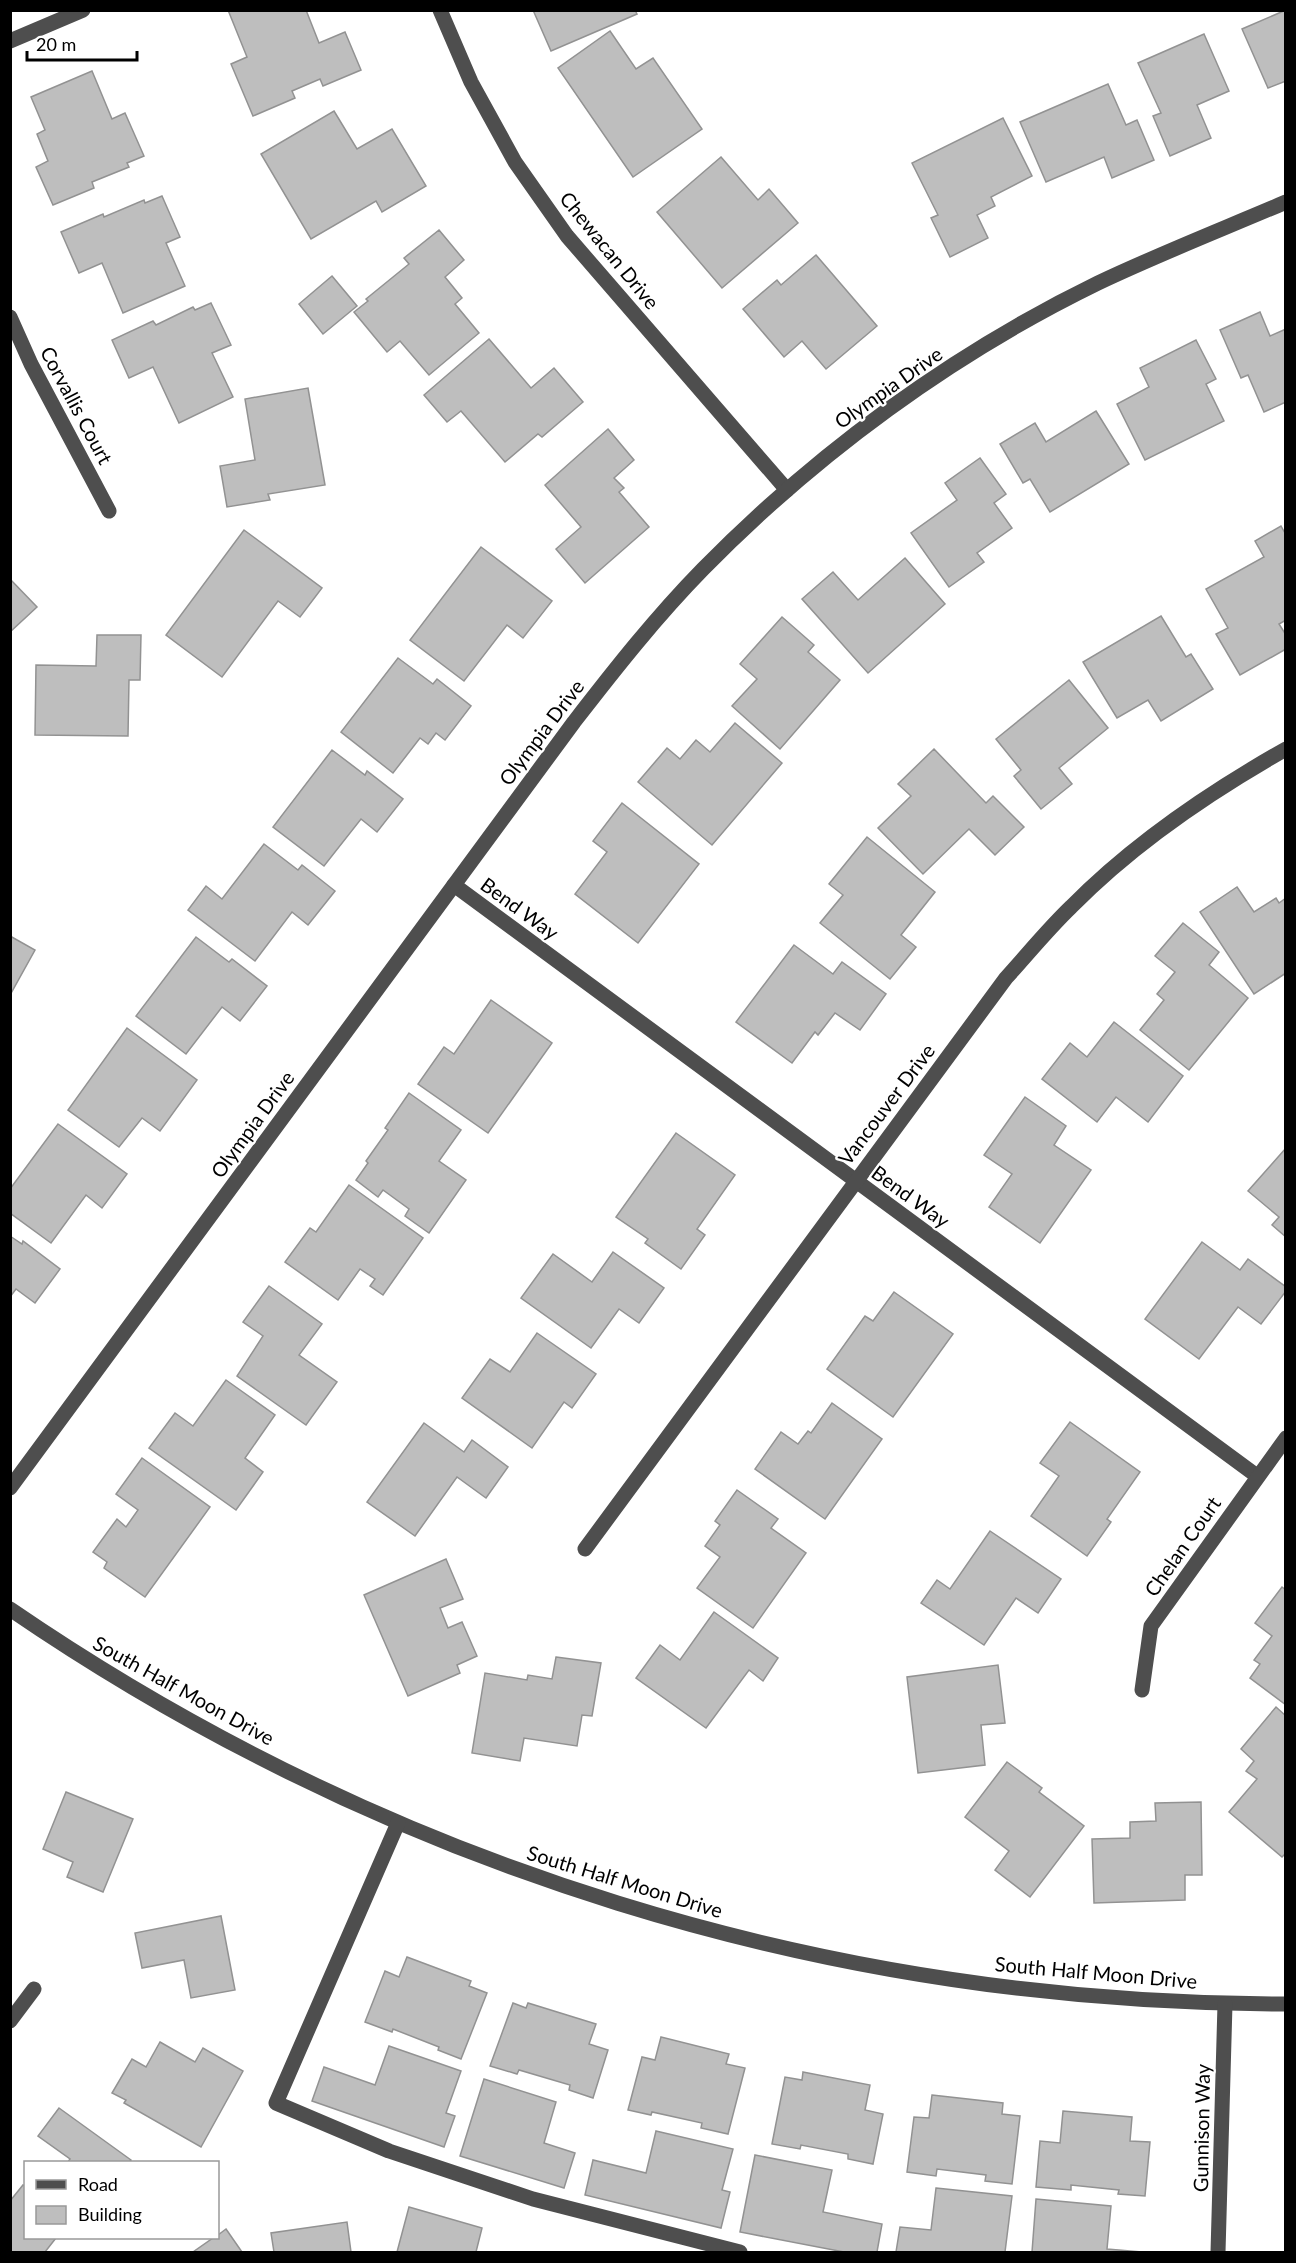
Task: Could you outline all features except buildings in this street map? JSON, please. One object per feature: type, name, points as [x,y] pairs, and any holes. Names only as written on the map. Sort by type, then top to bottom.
[{"type":"street","points":[[10,41],[83,10]]},
{"type":"street","name":"Chewacan Drive","points":[[440,10],[471,82],[515,162],[567,236],[787,490]]},
{"type":"street","name":"Olympia Drive","points":[[10,1488],[574,722],[636,644],[703,570],[787,490],[825,458],[905,398],[988,343],[1098,284],[1286,202]]},
{"type":"street","name":"Corvallis Court","points":[[10,317],[31,364],[109,511]]},
{"type":"street","name":"Vancouver Drive","points":[[585,1549],[1006,978],[1071,906],[1144,841],[1223,785],[1286,749]]},
{"type":"street","name":"Bend Way","points":[[454,885],[1257,1476]]},
{"type":"street","name":"Chelan Court","points":[[1142,1690],[1151,1626],[1286,1438]]},
{"type":"street","name":"South Half Moon Drive","points":[[10,1609],[81,1657],[216,1736],[357,1806],[501,1865],[642,1912],[794,1951],[909,1974],[1065,1994],[1225,2004],[1286,2004]]},
{"type":"street","points":[[398,1823],[276,2103],[389,2151],[533,2199],[740,2253]]},
{"type":"street","points":[[10,2021],[34,1989]]},
{"type":"street","name":"Gunnison Way","points":[[1218,2253],[1225,2004]]}]
